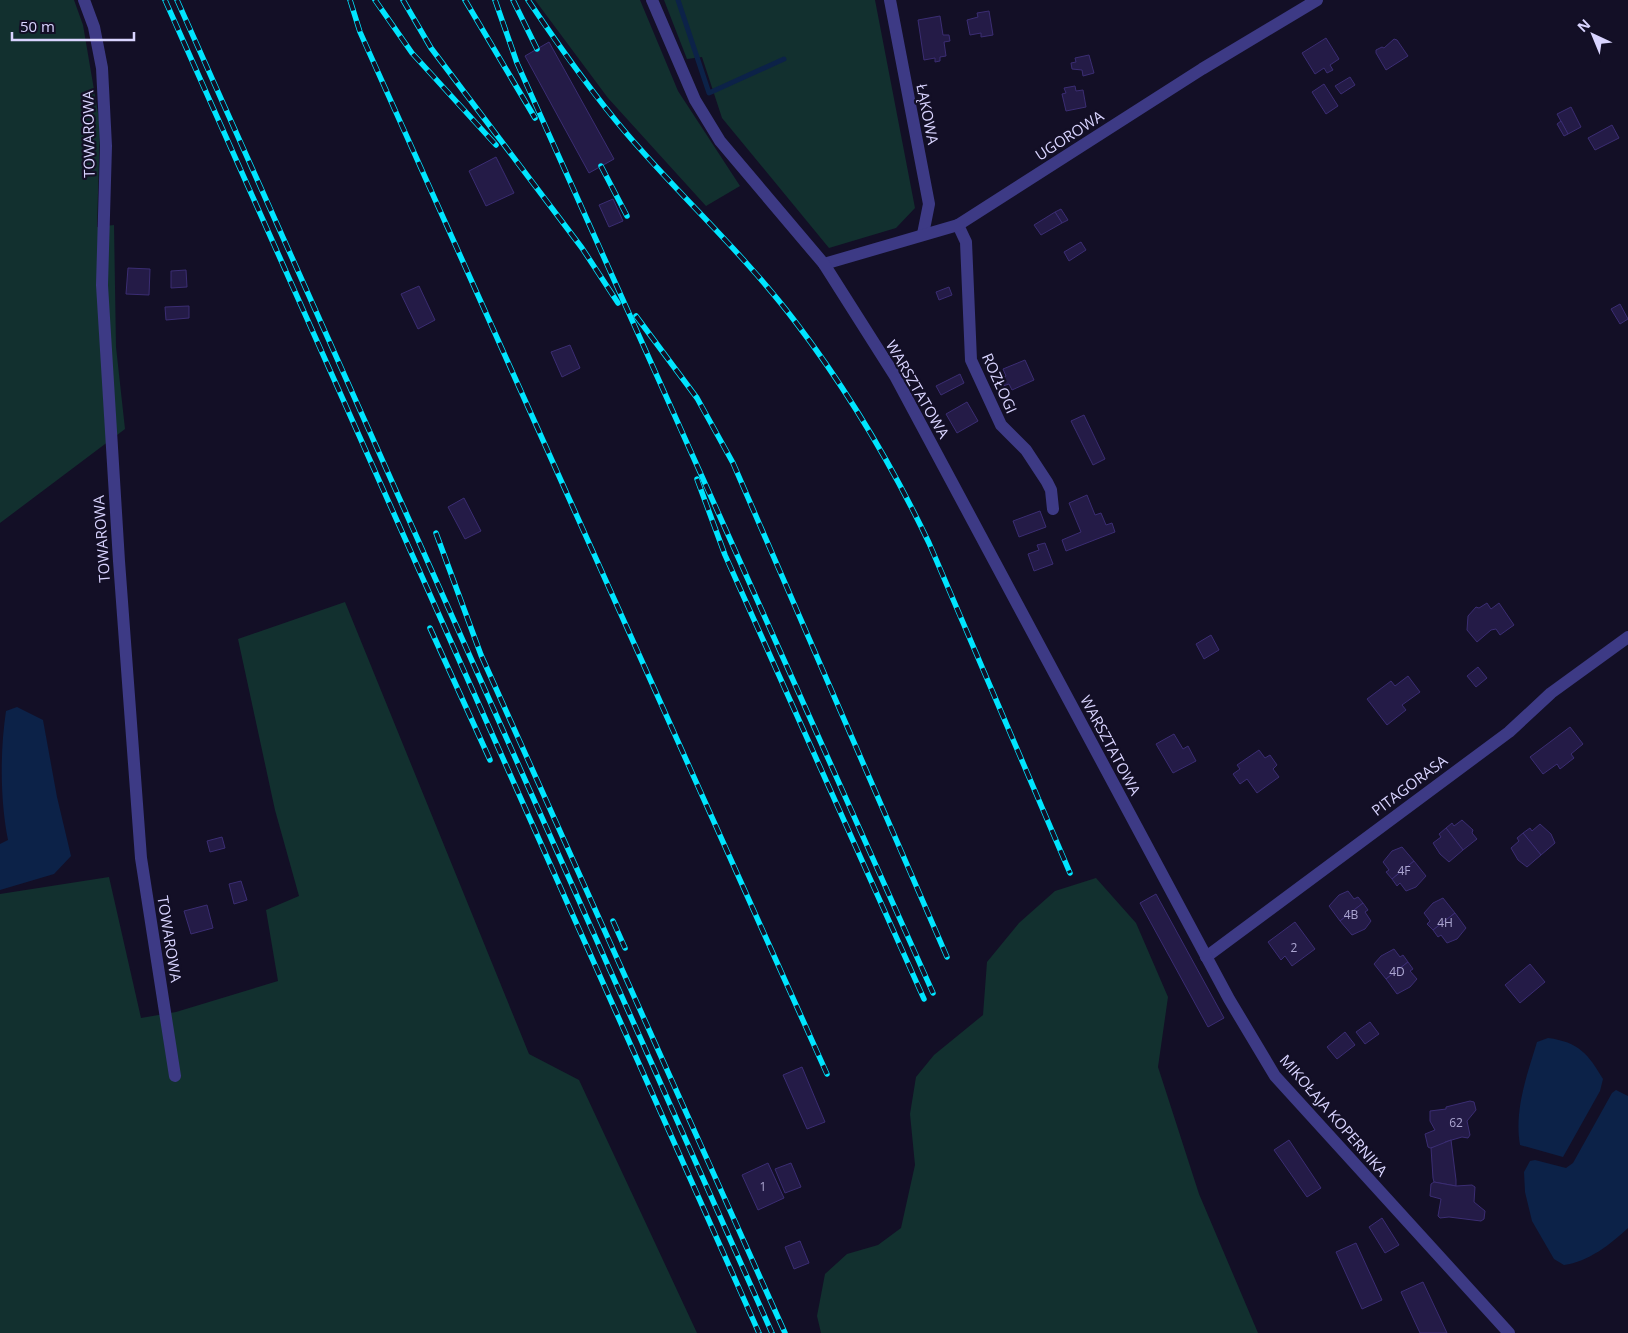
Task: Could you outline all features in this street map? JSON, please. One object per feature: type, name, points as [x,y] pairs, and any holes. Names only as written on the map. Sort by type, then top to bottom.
[{"type":"street","name":"TOWAROWA","points":[[84,0],[94,27],[102,68],[106,146],[102,285],[119,561],[141,858],[175,1076]]},
{"type":"street","name":"WARSZTATOWA","points":[[652,0],[695,100],[720,141],[824,264],[895,376],[1129,813]]},
{"type":"street","name":"ŁĄKOWA","points":[[890,0],[929,204],[924,234]]},
{"type":"street","name":"UGOROWA","points":[[824,264],[958,225],[1316,0]]},
{"type":"street","name":"ROZŁOGI","points":[[958,225],[966,242],[971,360],[1001,425],[1026,450],[1047,482],[1053,509]]},
{"type":"street","name":"PITAGORASA","points":[[1206,957],[1509,732],[1551,694],[1628,637]]},
{"type":"street","name":"MIKOŁAJA KOPERNIKA","points":[[1129,813],[1206,957],[1276,1076],[1509,1333]]},
{"type":"green space","points":[[0,0],[74,0],[83,25],[100,125],[97,227],[114,225],[116,347],[125,429],[0,523]]},
{"type":"green space","points":[[535,0],[640,0],[678,91],[740,186],[706,206],[608,98]]},
{"type":"green space","points":[[664,0],[875,0],[915,208],[896,228],[829,248],[722,118],[702,57],[687,59]]},
{"type":"green space","points":[[345,602],[529,1054],[579,1080],[697,1333],[0,1333],[0,894],[109,877],[141,1018],[176,1012],[278,981],[266,910],[299,896],[275,810],[238,639]]},
{"type":"green space","points":[[1096,878],[1136,923],[1168,997],[1158,1067],[1199,1194],[1258,1333],[821,1333],[817,1316],[825,1274],[847,1254],[878,1245],[901,1228],[915,1165],[910,1114],[916,1077],[934,1055],[983,1015],[987,962],[1019,923],[1055,891]]},
{"type":"water","points":[[17,707],[43,720],[57,797],[71,856],[54,874],[0,890],[0,844],[8,840],[2,792],[4,726],[6,711]]},
{"type":"water","points":[[1548,1038],[1568,1043],[1582,1051],[1603,1079],[1600,1091],[1563,1157],[1520,1145],[1519,1119],[1522,1093],[1537,1042]]},
{"type":"water","points":[[1616,1090],[1628,1096],[1628,1228],[1607,1246],[1590,1256],[1564,1265],[1554,1259],[1532,1221],[1525,1192],[1524,1172],[1530,1161],[1535,1160],[1566,1168],[1573,1163],[1612,1093]]},
{"type":"building","points":[[989,11],[993,35],[981,37],[981,33],[970,35],[967,20],[978,17],[977,13]]},
{"type":"building","points":[[940,16],[943,35],[949,35],[950,41],[944,42],[946,56],[940,57],[940,61],[935,62],[935,58],[924,60],[918,20]]},
{"type":"building","points":[[1326,38],[1339,59],[1330,65],[1333,70],[1327,73],[1324,68],[1315,74],[1302,53]]},
{"type":"building","points":[[1394,39],[1397,40],[1408,56],[1386,70],[1376,50],[1384,48]]},
{"type":"building","points":[[549,42],[614,159],[589,173],[525,56]]},
{"type":"building","points":[[1089,55],[1094,73],[1083,76],[1082,70],[1072,69],[1071,63],[1076,62],[1075,58]]},
{"type":"building","points":[[1350,77],[1355,85],[1341,94],[1335,86]]},
{"type":"building","points":[[1324,84],[1338,106],[1326,114],[1312,92]]},
{"type":"building","points":[[1075,86],[1076,91],[1083,90],[1086,107],[1066,111],[1062,94],[1066,93],[1064,88]]},
{"type":"building","points":[[1571,107],[1581,127],[1568,134],[1557,114]]},
{"type":"building","points":[[1561,121],[1568,134],[1564,136],[1557,124]]},
{"type":"building","points":[[1612,125],[1619,138],[1595,150],[1588,138]]},
{"type":"building","points":[[496,157],[514,193],[486,206],[469,171]]},
{"type":"building","points":[[613,199],[623,221],[609,227],[599,205]]},
{"type":"building","points":[[1061,209],[1068,220],[1062,223],[1055,212]]},
{"type":"building","points":[[1055,212],[1062,223],[1041,235],[1034,225]]},
{"type":"building","points":[[1081,242],[1086,250],[1069,261],[1064,252]]},
{"type":"building","points":[[128,268],[150,269],[149,295],[126,294]]},
{"type":"building","points":[[186,270],[187,287],[171,288],[171,271]]},
{"type":"building","points":[[419,286],[435,320],[418,329],[401,294]]},
{"type":"building","points":[[949,287],[952,295],[939,300],[936,292]]},
{"type":"building","points":[[1620,304],[1628,319],[1620,324],[1611,309]]},
{"type":"building","points":[[189,306],[189,318],[166,320],[165,307]]},
{"type":"building","points":[[570,345],[580,368],[562,377],[551,352]]},
{"type":"building","points":[[1025,360],[1034,380],[1012,390],[1009,384],[1003,386],[1000,378],[1006,376],[1003,369]]},
{"type":"building","points":[[960,374],[964,383],[941,395],[936,386]]},
{"type":"building","points":[[967,402],[978,421],[957,433],[946,414]]},
{"type":"building","points":[[1084,415],[1105,459],[1093,465],[1071,421]]},
{"type":"building","points":[[1087,495],[1095,515],[1101,513],[1106,525],[1112,523],[1115,532],[1066,551],[1062,540],[1081,532],[1069,503]]},
{"type":"building","points":[[464,498],[481,531],[465,539],[448,507]]},
{"type":"building","points":[[1040,511],[1046,527],[1019,537],[1013,521]]},
{"type":"building","points":[[1045,543],[1053,564],[1034,571],[1028,554],[1039,550],[1037,545]]},
{"type":"building","points":[[1487,603],[1491,609],[1499,603],[1514,625],[1500,635],[1496,629],[1491,630],[1477,642],[1467,630],[1468,616],[1476,607],[1479,608]]},
{"type":"building","points":[[1211,635],[1219,650],[1204,659],[1196,644]]},
{"type":"building","points":[[1478,667],[1487,678],[1476,687],[1467,676]]},
{"type":"building","points":[[1408,676],[1420,692],[1402,705],[1406,710],[1387,725],[1367,699],[1391,681],[1395,686]]},
{"type":"building","points":[[1570,727],[1583,744],[1571,754],[1574,758],[1560,769],[1557,764],[1543,774],[1530,757]]},
{"type":"building","points":[[1174,734],[1183,749],[1188,746],[1196,761],[1173,773],[1156,744]]},
{"type":"building","points":[[1259,750],[1265,758],[1270,755],[1277,765],[1273,769],[1279,777],[1257,793],[1247,779],[1240,784],[1233,774],[1240,769],[1237,765]]},
{"type":"building","points":[[1462,820],[1473,830],[1472,833],[1477,839],[1463,850],[1446,828],[1452,823],[1454,826]]},
{"type":"building","points":[[1540,824],[1551,834],[1555,843],[1541,855],[1523,833],[1530,828],[1532,831]]},
{"type":"building","points":[[1446,828],[1463,850],[1449,862],[1440,854],[1433,843],[1441,837],[1439,834]]},
{"type":"building","points":[[1523,833],[1541,855],[1527,867],[1518,860],[1511,848],[1519,841],[1517,838]]},
{"type":"building","points":[[222,837],[225,848],[210,852],[207,841]]},
{"type":"building","points":[[1402,847],[1414,861],[1392,879],[1386,872],[1389,870],[1383,862],[1392,851]]},
{"type":"building","points":[[1414,861],[1426,876],[1416,887],[1406,891],[1400,883],[1397,886],[1392,879]]},
{"type":"building","points":[[241,881],[247,900],[234,904],[229,884]]},
{"type":"building","points":[[1348,891],[1354,899],[1358,897],[1363,903],[1340,921],[1329,906],[1339,895]]},
{"type":"building","points":[[1156,894],[1224,1018],[1208,1027],[1140,903]]},
{"type":"building","points":[[1443,898],[1455,913],[1433,930],[1427,924],[1430,921],[1424,913],[1433,903]]},
{"type":"building","points":[[1363,903],[1368,910],[1365,912],[1371,921],[1365,929],[1352,935],[1340,921]]},
{"type":"building","points":[[207,905],[213,928],[191,934],[184,911]]},
{"type":"building","points":[[1455,913],[1466,928],[1457,939],[1447,943],[1441,935],[1438,937],[1433,930]]},
{"type":"building","points":[[1295,922],[1315,949],[1292,966],[1285,956],[1281,960],[1268,942]]},
{"type":"building","points":[[1394,949],[1400,957],[1403,955],[1408,962],[1386,979],[1374,964],[1381,956]]},
{"type":"building","points":[[1408,962],[1413,969],[1410,971],[1417,979],[1410,987],[1397,994],[1386,979]]},
{"type":"building","points":[[1530,964],[1545,982],[1520,1003],[1505,985]]},
{"type":"building","points":[[1370,1022],[1379,1034],[1365,1044],[1356,1032]]},
{"type":"building","points":[[1345,1032],[1355,1045],[1337,1059],[1327,1047]]},
{"type":"building","points":[[802,1067],[825,1122],[807,1129],[783,1075]]},
{"type":"building","points":[[1470,1101],[1474,1102],[1476,1110],[1467,1121],[1470,1135],[1468,1138],[1462,1137],[1445,1142],[1443,1145],[1428,1147],[1425,1134],[1435,1130],[1430,1121],[1430,1111],[1446,1109],[1446,1107]]},
{"type":"building","points":[[1289,1140],[1321,1188],[1307,1197],[1274,1150]]},
{"type":"building","points":[[1451,1140],[1456,1186],[1434,1182],[1433,1178],[1431,1148]]},
{"type":"building","points":[[768,1163],[784,1198],[758,1210],[742,1175]]},
{"type":"building","points":[[791,1163],[801,1187],[785,1193],[775,1169]]},
{"type":"building","points":[[1434,1182],[1456,1186],[1472,1185],[1475,1187],[1474,1202],[1485,1211],[1484,1219],[1481,1221],[1449,1217],[1440,1218],[1438,1216],[1441,1199],[1430,1196],[1431,1184]]},
{"type":"building","points":[[1382,1218],[1399,1245],[1385,1253],[1369,1227]]},
{"type":"building","points":[[800,1241],[809,1263],[794,1269],[785,1247]]},
{"type":"building","points":[[1356,1243],[1382,1300],[1362,1309],[1336,1252]]},
{"type":"building","points":[[1423,1282],[1447,1333],[1420,1333],[1401,1292]]},
{"type":"waterway","points":[[678,0],[709,93],[784,59]]},
{"type":"railway","points":[[165,0],[759,1333]]},
{"type":"railway","points":[[177,0],[772,1333]]},
{"type":"railway","points":[[350,0],[360,32],[827,1074]]},
{"type":"railway","points":[[375,0],[412,53],[496,145]]},
{"type":"railway","points":[[403,0],[431,48],[582,248],[618,303]]},
{"type":"railway","points":[[465,0],[535,118]]},
{"type":"railway","points":[[495,0],[517,63],[933,993]]},
{"type":"railway","points":[[513,0],[537,49]]},
{"type":"railway","points":[[528,0],[601,102],[648,157],[774,295],[813,346],[850,400],[884,456],[929,543],[1070,873]]},
{"type":"railway","points":[[601,166],[627,216]]},
{"type":"railway","points":[[636,316],[697,398],[733,463],[947,957]]},
{"type":"railway","points":[[697,479],[725,555],[924,999]]},
{"type":"railway","points":[[436,533],[481,655],[785,1333]]},
{"type":"railway","points":[[430,628],[490,760]]},
{"type":"railway","points":[[613,921],[625,948]]}]
